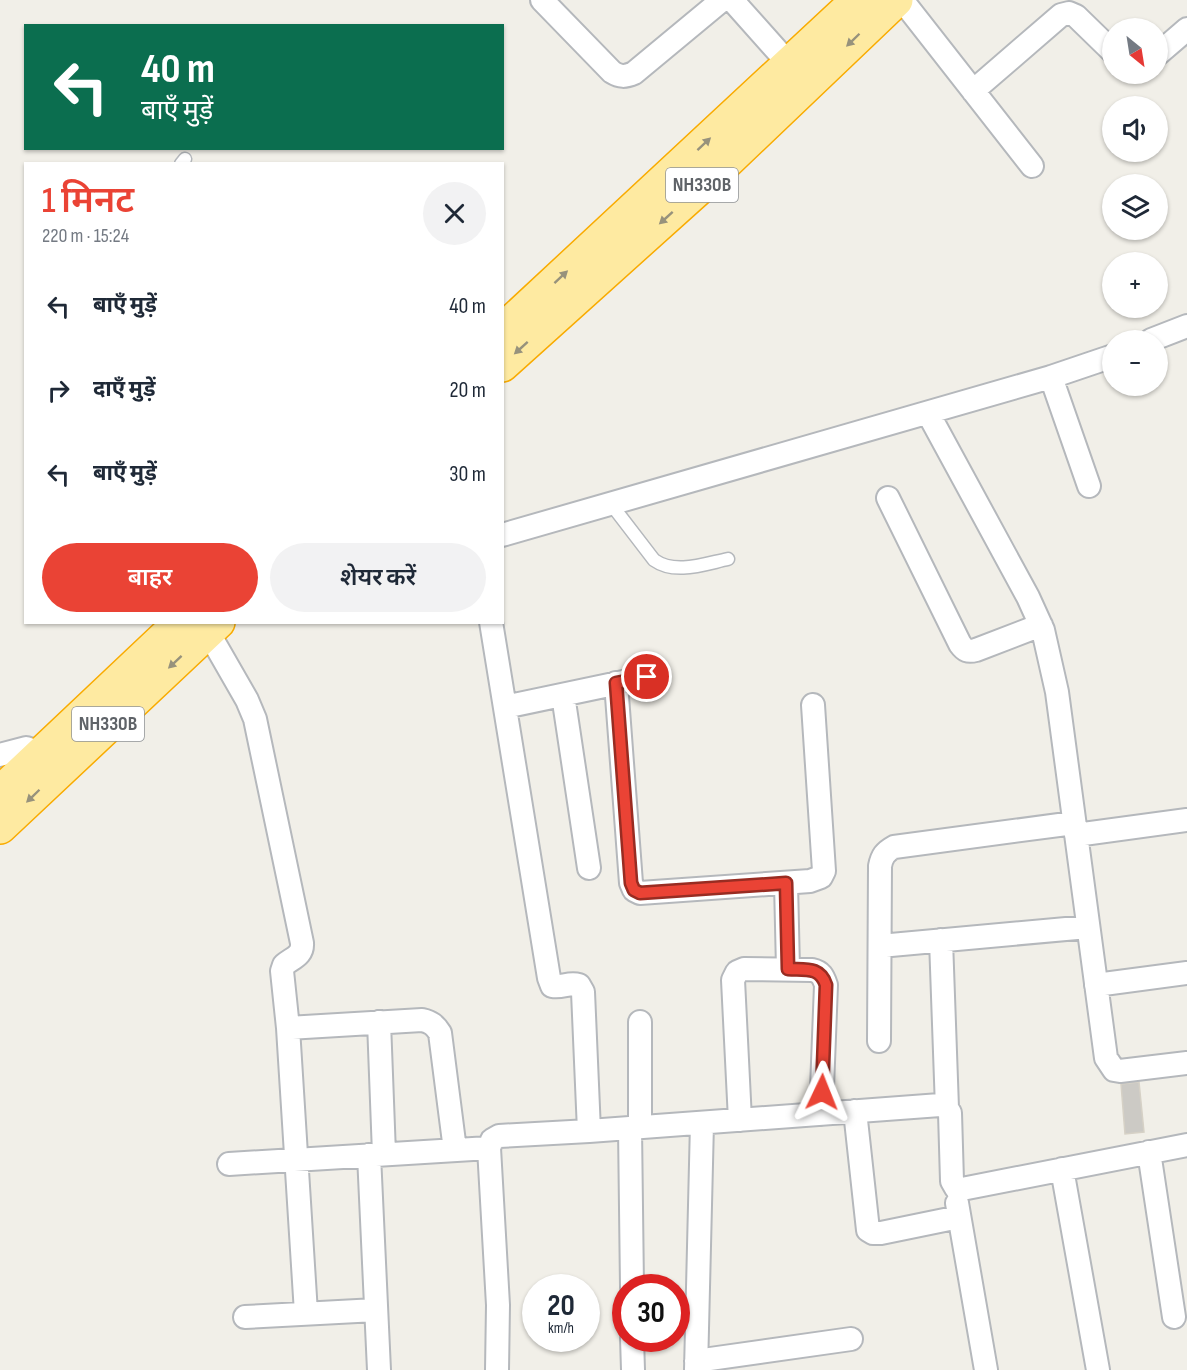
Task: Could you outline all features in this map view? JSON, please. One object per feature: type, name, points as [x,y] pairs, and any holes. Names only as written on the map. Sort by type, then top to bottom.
[{"type":"highway","name":"NH330B","points":[[504,329],[858,0]]},
{"type":"highway","name":"NH330B","points":[[504,363],[700,187],[896,0]]},
{"type":"highway","name":"NH330B","points":[[0,793],[42,753],[202,626]]},
{"type":"highway","name":"NH330B","points":[[0,827],[202,626]]},
{"type":"street","points":[[542,0],[618,76],[634,73],[722,0]]},
{"type":"street","points":[[732,0],[790,64]]},
{"type":"street","points":[[902,0],[1032,166]]},
{"type":"street","points":[[973,91],[1062,15],[1069,13],[1076,16],[1102,41]]},
{"type":"street","points":[[1168,45],[1187,29]]},
{"type":"street","points":[[1168,333],[1187,326]]},
{"type":"street","points":[[504,534],[1051,378],[1102,361]]},
{"type":"street","points":[[1051,378],[1089,486]]},
{"type":"street","points":[[928,413],[1041,625],[1057,692],[1106,1058],[1114,1070],[1187,1064]]},
{"type":"street","points":[[888,498],[964,650],[976,650],[1041,625]]},
{"type":"street","points":[[491,624],[549,978],[552,986],[558,987],[571,982],[579,985],[583,992],[589,1131]]},
{"type":"street","points":[[202,626],[247,700],[255,719],[302,943],[299,955],[284,965],[282,970],[288,1028],[306,1313]]},
{"type":"street","points":[[505,707],[647,677]]},
{"type":"street","points":[[616,683],[631,883],[634,890],[640,893],[786,883],[816,879],[821,876],[824,871],[813,705]]},
{"type":"street","points":[[562,695],[589,868]]},
{"type":"street","points":[[0,755],[26,748],[42,753]]},
{"type":"street","points":[[879,1041],[880,866],[886,851],[894,847],[1187,820]]},
{"type":"street","points":[[786,883],[788,969]]},
{"type":"street","points":[[880,946],[1088,927]]},
{"type":"street","points":[[941,940],[952,1181],[986,1370]]},
{"type":"street","points":[[740,1120],[733,980],[737,972],[744,969],[812,970],[824,977],[826,985],[821,1114]]},
{"type":"street","points":[[1096,985],[1187,973]]},
{"type":"street","points":[[288,1028],[422,1020],[431,1022],[440,1034],[455,1150]]},
{"type":"street","points":[[379,1022],[376,1310],[379,1370]]},
{"type":"street","points":[[632,1274],[640,1022]]},
{"type":"street","points":[[497,1370],[498,1305],[489,1148],[492,1140],[499,1136],[940,1105],[947,1108]]},
{"type":"street","points":[[855,1111],[868,1230],[881,1233],[959,1217]]},
{"type":"street","points":[[702,1123],[696,1366],[754,1362],[851,1339]]},
{"type":"street","points":[[952,1181],[956,1188],[962,1189],[1187,1145]]},
{"type":"street","points":[[229,1164],[489,1148]]},
{"type":"street","points":[[1149,1152],[1174,1317]]},
{"type":"street","points":[[1062,1169],[1098,1370]]},
{"type":"street","points":[[244,1317],[376,1310]]},
{"type":"street","points":[[633,1352],[633,1370]]},
{"type":"lane","points":[[611,504],[654,560],[664,567],[677,568],[728,560]]},
{"type":"building","points":[[1139,1082],[1144,1132],[1125,1134],[1121,1084]]},
{"type":"route","points":[[647,677],[616,683],[631,883],[634,890],[640,893],[786,883],[788,969],[818,972],[824,977],[826,985],[822,1092]]}]
